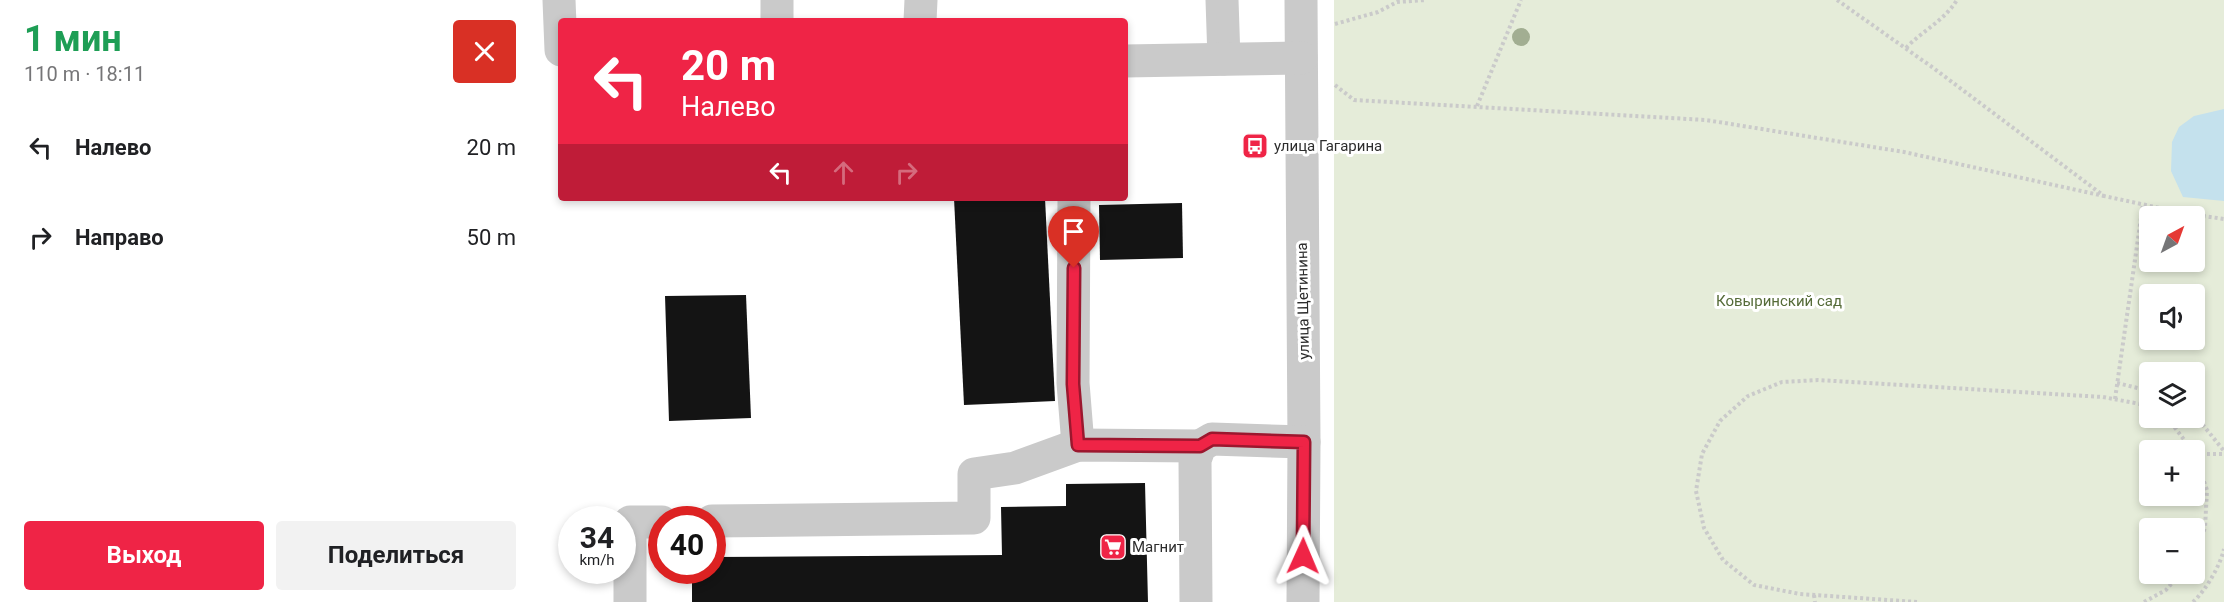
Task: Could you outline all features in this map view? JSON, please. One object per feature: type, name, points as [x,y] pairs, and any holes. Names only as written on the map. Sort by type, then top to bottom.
[{"type":"street","points":[[559,0],[560,18]]},
{"type":"street","points":[[777,0],[777,18]]},
{"type":"street","points":[[921,0],[921,18]]},
{"type":"street","points":[[1222,0],[1224,59]]},
{"type":"street","name":"улица Щетинина","points":[[1301,0],[1303,602]]},
{"type":"street","points":[[1128,61],[1224,59],[1301,46]]},
{"type":"street","points":[[1074,201],[1073,384],[1078,445]]},
{"type":"street","points":[[726,521],[975,518],[974,474],[1015,468],[1078,445],[1200,446],[1212,439],[1304,442]]},
{"type":"street","points":[[1196,602],[1195,460],[1200,446]]},
{"type":"street","points":[[630,602],[630,522],[648,522]]},
{"type":"path","points":[[1426,0],[1397,2],[1301,46],[1354,100],[1706,120],[1904,152],[2104,196],[2224,219]]},
{"type":"path","points":[[1477,106],[1521,0]]},
{"type":"path","points":[[1837,0],[1906,48],[2104,196]]},
{"type":"path","points":[[1906,48],[1941,20],[1957,0]]},
{"type":"path","points":[[2115,399],[2143,204]]},
{"type":"path","points":[[1917,602],[1814,595],[1754,585],[1723,560],[1704,528],[1696,491],[1702,454],[1720,421],[1748,396],[1782,382],[1818,380],[2115,399],[2139,404]]},
{"type":"path","points":[[2117,384],[2139,389]]},
{"type":"path","points":[[2175,428],[2185,440]]},
{"type":"path","points":[[2203,428],[2224,452]]},
{"type":"path","points":[[2205,452],[2224,452]]},
{"type":"path","points":[[2205,484],[2207,490],[2205,528]]},
{"type":"path","points":[[2193,602],[2200,595],[2224,549]]},
{"type":"path","points":[[2144,602],[2166,590],[2171,584]]},
{"type":"path","points":[[1814,595],[1815,602]]},
{"type":"green space","name":"Ковыринский сад","points":[[1334,0],[2224,0],[2224,602],[1334,602]]},
{"type":"water","points":[[2224,109],[2224,201],[2183,197],[2171,171],[2172,142],[2179,127],[2194,116]]},
{"type":"building","points":[[954,201],[1045,201],[1055,401],[964,405]]},
{"type":"building","points":[[1182,203],[1183,258],[1100,260],[1099,205]]},
{"type":"building","points":[[746,295],[751,418],[669,421],[665,296]]},
{"type":"building","points":[[1145,483],[1148,602],[692,602],[692,584],[726,584],[726,557],[1002,555],[1001,507],[1066,506],[1066,484]]},
{"type":"place","name":"улица Гагарина","points":[[1255,146]]},
{"type":"place","name":"Магнит","points":[[1113,547]]},
{"type":"route","points":[[1074,268],[1073,384],[1078,445],[1200,446],[1212,439],[1304,442],[1303,556]]}]
